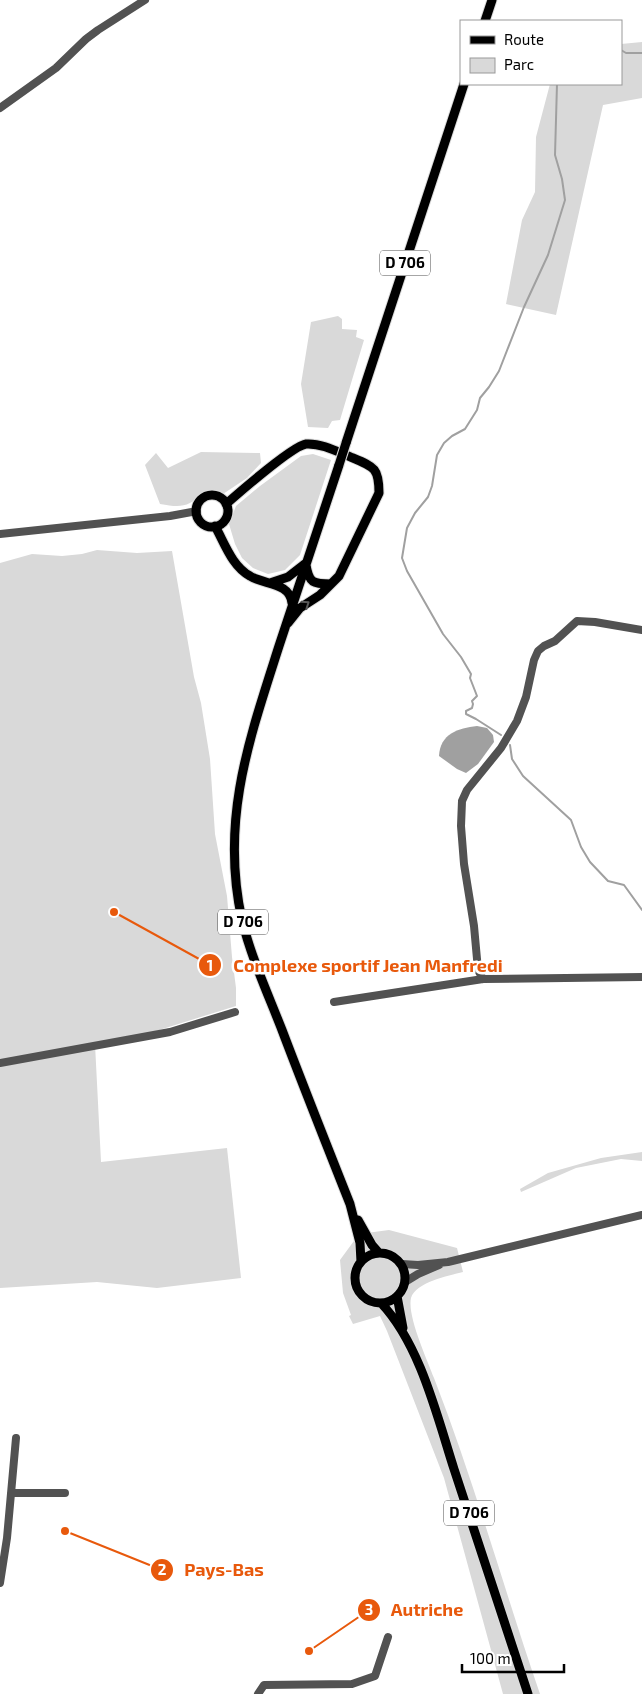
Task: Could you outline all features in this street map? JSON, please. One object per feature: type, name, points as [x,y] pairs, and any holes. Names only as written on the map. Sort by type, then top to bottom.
[{"type":"main road","points":[[485,20],[492,0]]},
{"type":"main road","name":"D 706","points":[[379,1253],[372,1245],[350,1204],[256,964],[242,921],[236,884],[235,841],[240,782],[248,744],[292,603],[340,465],[464,85]]},
{"type":"main road","points":[[226,504],[289,453],[304,444],[320,445],[371,465],[379,478],[379,493],[339,576],[320,595],[300,608],[285,627]]},
{"type":"main road","points":[[209,496],[219,496],[226,504],[228,513],[224,522],[210,526],[200,521],[197,511],[200,501],[209,496]]},
{"type":"main road","points":[[215,526],[239,569],[252,578],[270,582],[287,590],[291,596],[292,603]]},
{"type":"main road","points":[[270,582],[288,577],[306,564],[312,581],[318,584],[330,584]]},
{"type":"main road","name":"D 706","points":[[350,1204],[360,1243],[361,1262]]},
{"type":"main road","points":[[379,1253],[392,1256],[402,1264],[406,1276],[402,1290],[397,1296],[393,1300],[381,1303],[368,1300],[363,1296],[357,1286],[356,1273],[361,1262],[372,1254],[379,1253]]},
{"type":"main road","name":"D 706","points":[[397,1296],[404,1333],[426,1386],[528,1694]]},
{"type":"main road","name":"D 706","points":[[381,1303],[404,1333]]},
{"type":"street","points":[[0,108],[56,68],[98,30],[145,0]]},
{"type":"street","points":[[0,534],[170,516],[197,511]]},
{"type":"street","points":[[483,979],[478,970],[462,837],[460,810],[466,790],[501,748],[513,728],[526,697],[534,660],[538,651],[555,641],[577,621],[642,630]]},
{"type":"street","points":[[334,1002],[483,979],[642,977]]},
{"type":"street","points":[[0,1063],[170,1032],[235,1012]]},
{"type":"street","points":[[402,1264],[418,1265],[448,1262],[642,1215]]},
{"type":"street","points":[[405,1282],[418,1274],[448,1262]]},
{"type":"street","points":[[0,1582],[7,1538],[16,1438]]},
{"type":"street","points":[[11,1493],[65,1493]]},
{"type":"street","points":[[258,1694],[264,1685],[352,1684],[375,1676],[388,1637]]},
{"type":"green space","points":[[642,42],[642,98],[603,105],[556,315],[506,304],[522,220],[535,192],[536,137],[550,85],[622,85],[622,44]]},
{"type":"green space","points":[[338,316],[342,319],[342,329],[357,330],[356,337],[364,340],[340,420],[332,421],[328,428],[308,427],[301,384],[311,322]]},
{"type":"green space","points":[[201,452],[260,453],[261,463],[247,478],[223,494],[205,493],[189,504],[179,506],[160,504],[145,465],[156,453],[168,468]]},
{"type":"green space","points":[[313,454],[331,460],[300,555],[285,570],[268,574],[253,568],[242,558],[235,544],[229,524],[236,506],[301,456]]},
{"type":"green space","points":[[97,550],[137,553],[172,551],[210,759],[215,834],[227,896],[236,988],[236,1006],[156,1031],[95,1044],[101,1162],[227,1148],[241,1278],[157,1288],[97,1282],[0,1288],[0,563],[32,554],[62,556]]},
{"type":"green space","points":[[642,1152],[642,1161],[621,1159],[576,1168],[521,1192],[520,1189],[548,1173],[601,1158]]},
{"type":"green space","points":[[389,1230],[457,1248],[463,1272],[433,1280],[414,1292],[411,1298],[412,1315],[418,1338],[449,1417],[540,1694],[503,1694],[444,1478],[387,1331],[380,1316],[353,1324],[349,1316],[351,1315],[343,1293],[340,1260],[359,1234]]},
{"type":"shaded area","points":[[477,726],[487,728],[493,735],[494,742],[478,764],[466,773],[439,756],[440,748],[446,737],[463,728]]},
{"type":"waterway","points":[[622,51],[626,53],[642,53]]},
{"type":"waterway","points":[[501,735],[466,714],[466,711],[472,708],[472,701],[477,696],[470,678],[471,674],[461,657],[443,634],[407,571],[402,558],[407,528],[415,513],[428,497],[432,486],[437,455],[444,443],[465,429],[477,410],[480,398],[499,371],[524,307],[548,255],[565,200],[562,179],[555,155],[557,85]]},
{"type":"waterway","points":[[510,745],[512,759],[523,776],[571,820],[581,847],[590,862],[608,881],[624,885],[642,910]]},
{"type":"place","name":"Complexe sportif Jean Manfredi","points":[[114,912]]},
{"type":"place","name":"Pays-Bas","points":[[65,1531]]},
{"type":"place","name":"Autriche","points":[[309,1651]]}]
